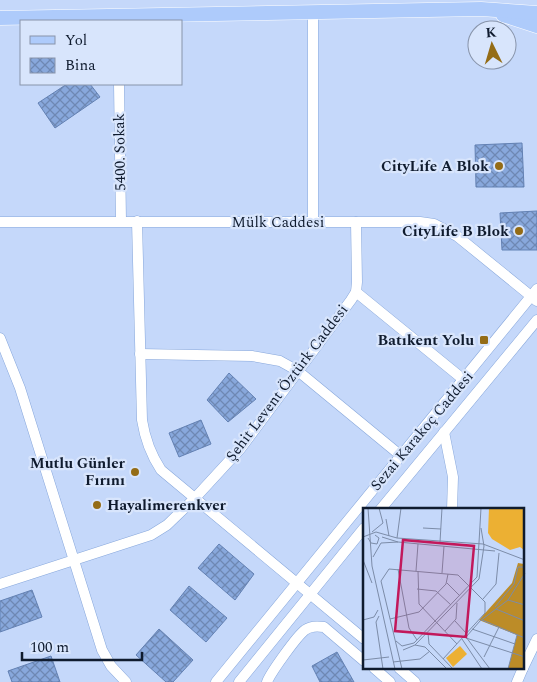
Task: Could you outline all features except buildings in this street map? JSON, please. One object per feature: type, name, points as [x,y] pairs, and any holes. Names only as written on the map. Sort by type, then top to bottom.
[{"type":"main road","points":[[481,8],[537,26]]},
{"type":"main road","points":[[0,18],[116,19],[481,8],[537,13]]},
{"type":"street","points":[[313,12],[313,222]]},
{"type":"street","name":"5400. Sokak","points":[[119,85],[121,221]]},
{"type":"street","points":[[137,221],[142,420],[149,449],[161,470],[363,638]]},
{"type":"street","name":"Mülk Caddesi","points":[[0,222],[420,222],[434,224],[457,236],[535,296]]},
{"type":"street","name":"Şehit Levent Öztürk Caddesi","points":[[0,584],[151,535],[167,525],[195,498],[241,448],[356,292],[356,222]]},
{"type":"street","points":[[356,292],[464,380]]},
{"type":"street","name":"Sezai Karakoç Caddesi","points":[[216,682],[298,584],[400,455],[535,296]]},
{"type":"street","points":[[382,508],[537,320]]},
{"type":"street","points":[[0,338],[20,388],[102,650],[111,666],[126,682]]},
{"type":"street","points":[[140,354],[252,356],[280,361],[298,371],[400,455]]},
{"type":"street","points":[[444,432],[452,476],[452,508]]},
{"type":"street","points":[[239,682],[363,529]]},
{"type":"street","points":[[267,682],[278,664],[306,629],[318,626],[324,627],[363,660]]},
{"type":"street","points":[[524,666],[537,639]]},
{"type":"street","points":[[524,643],[532,649]]},
{"type":"street","points":[[250,682],[264,652]]},
{"type":"street","points":[[376,670],[390,682]]},
{"type":"street","points":[[401,670],[413,681]]},
{"type":"street","points":[[517,682],[522,670]]},
{"type":"place","name":"CityLife A Blok","points":[[499,166]]},
{"type":"place","name":"CityLife B Blok","points":[[519,231]]},
{"type":"place","name":"Batıkent Yolu","points":[[484,340]]},
{"type":"place","name":"Mutlu Günler Fırını","points":[[135,472]]},
{"type":"place","name":"Hayalimerenkver","points":[[97,505]]}]
